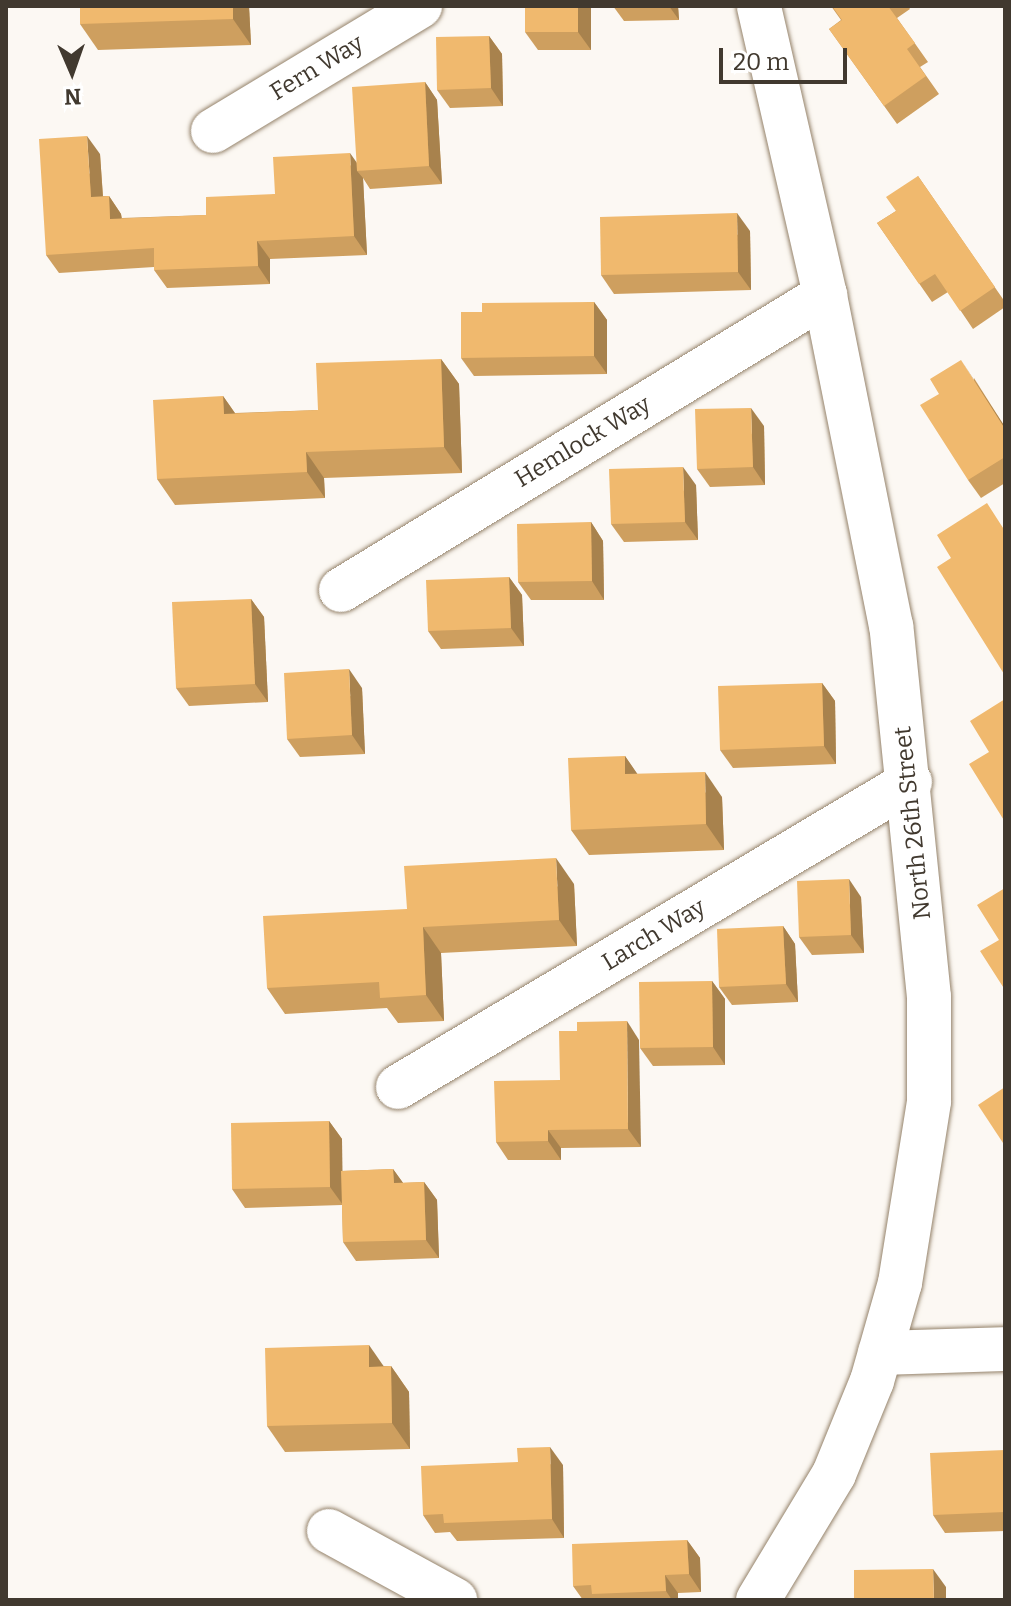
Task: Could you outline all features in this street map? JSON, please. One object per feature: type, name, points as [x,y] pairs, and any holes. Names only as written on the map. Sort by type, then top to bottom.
[{"type":"street","name":"Fern Way","points":[[213,131],[420,6]]},
{"type":"street","name":"North 26th Street","points":[[758,1600],[834,1474],[880,1353],[900,1283],[929,1101],[929,997],[910,782],[891,626],[825,295],[759,6]]},
{"type":"street","name":"Hemlock Way","points":[[341,590],[825,295]]},
{"type":"street","name":"Larch Way","points":[[398,1087],[910,782]]},
{"type":"street","points":[[880,1353],[1005,1349]]},
{"type":"street","points":[[329,1531],[455,1600]]},
{"type":"building","points":[[80,6],[233,6],[233,19],[80,24]]},
{"type":"building","points":[[525,6],[578,6],[578,32],[525,32]]},
{"type":"building","points":[[832,6],[888,6],[915,43],[907,49],[926,76],[884,106],[829,29],[842,20]]},
{"type":"building","points":[[489,36],[491,88],[437,90],[436,37]]},
{"type":"building","points":[[425,82],[429,166],[357,171],[352,87]]},
{"type":"building","points":[[87,136],[91,197],[109,196],[110,219],[206,215],[206,197],[275,194],[273,157],[350,153],[354,236],[257,241],[258,266],[154,270],[154,248],[46,255],[39,139]]},
{"type":"building","points":[[918,176],[995,287],[960,311],[935,274],[919,284],[877,223],[896,211],[886,197]]},
{"type":"building","points":[[737,213],[738,272],[601,275],[600,217]]},
{"type":"building","points":[[594,302],[594,356],[461,358],[461,312],[482,312],[482,303]]},
{"type":"building","points":[[441,359],[444,447],[306,452],[307,472],[157,479],[153,400],[223,396],[224,414],[318,410],[316,363]]},
{"type":"building","points":[[961,360],[1005,429],[1005,457],[968,480],[920,405],[939,394],[930,379]]},
{"type":"building","points":[[751,408],[753,467],[697,469],[695,409]]},
{"type":"building","points":[[683,467],[685,522],[611,524],[609,469]]},
{"type":"building","points":[[987,503],[1005,531],[1004,674],[937,567],[951,558],[937,535]]},
{"type":"building","points":[[591,522],[592,581],[518,582],[517,524]]},
{"type":"building","points":[[509,577],[511,628],[428,631],[426,580]]},
{"type":"building","points":[[251,599],[255,684],[176,688],[172,602]]},
{"type":"building","points":[[349,669],[352,735],[287,739],[284,673]]},
{"type":"building","points":[[822,683],[824,746],[720,750],[718,686]]},
{"type":"building","points":[[1005,699],[1005,822],[969,764],[989,752],[970,721]]},
{"type":"building","points":[[625,756],[625,774],[705,772],[706,824],[571,830],[568,758]]},
{"type":"building","points":[[556,858],[559,920],[423,927],[426,995],[380,998],[379,982],[267,988],[263,916],[407,909],[404,866]]},
{"type":"building","points":[[849,879],[851,935],[799,937],[797,881]]},
{"type":"building","points":[[1005,888],[1005,990],[980,951],[999,940],[977,905]]},
{"type":"building","points":[[783,926],[786,984],[719,987],[717,929]]},
{"type":"building","points":[[712,981],[713,1047],[640,1048],[639,982]]},
{"type":"building","points":[[627,1021],[628,1129],[548,1130],[548,1141],[496,1142],[494,1081],[560,1080],[559,1031],[577,1031],[577,1022]]},
{"type":"building","points":[[1005,1087],[1005,1146],[978,1105]]},
{"type":"building","points":[[329,1121],[330,1187],[232,1189],[231,1123]]},
{"type":"building","points":[[393,1169],[394,1183],[424,1182],[426,1240],[343,1242],[341,1171]]},
{"type":"building","points":[[369,1345],[369,1367],[391,1366],[392,1423],[267,1426],[265,1348]]},
{"type":"building","points":[[550,1447],[552,1519],[444,1523],[443,1514],[423,1515],[421,1466],[518,1462],[517,1448]]},
{"type":"building","points":[[1005,1450],[1005,1512],[933,1515],[930,1453]]},
{"type":"building","points":[[687,1540],[689,1574],[665,1575],[666,1591],[592,1594],[591,1585],[573,1586],[572,1544]]},
{"type":"building","points":[[933,1569],[934,1600],[854,1600],[854,1570]]}]
